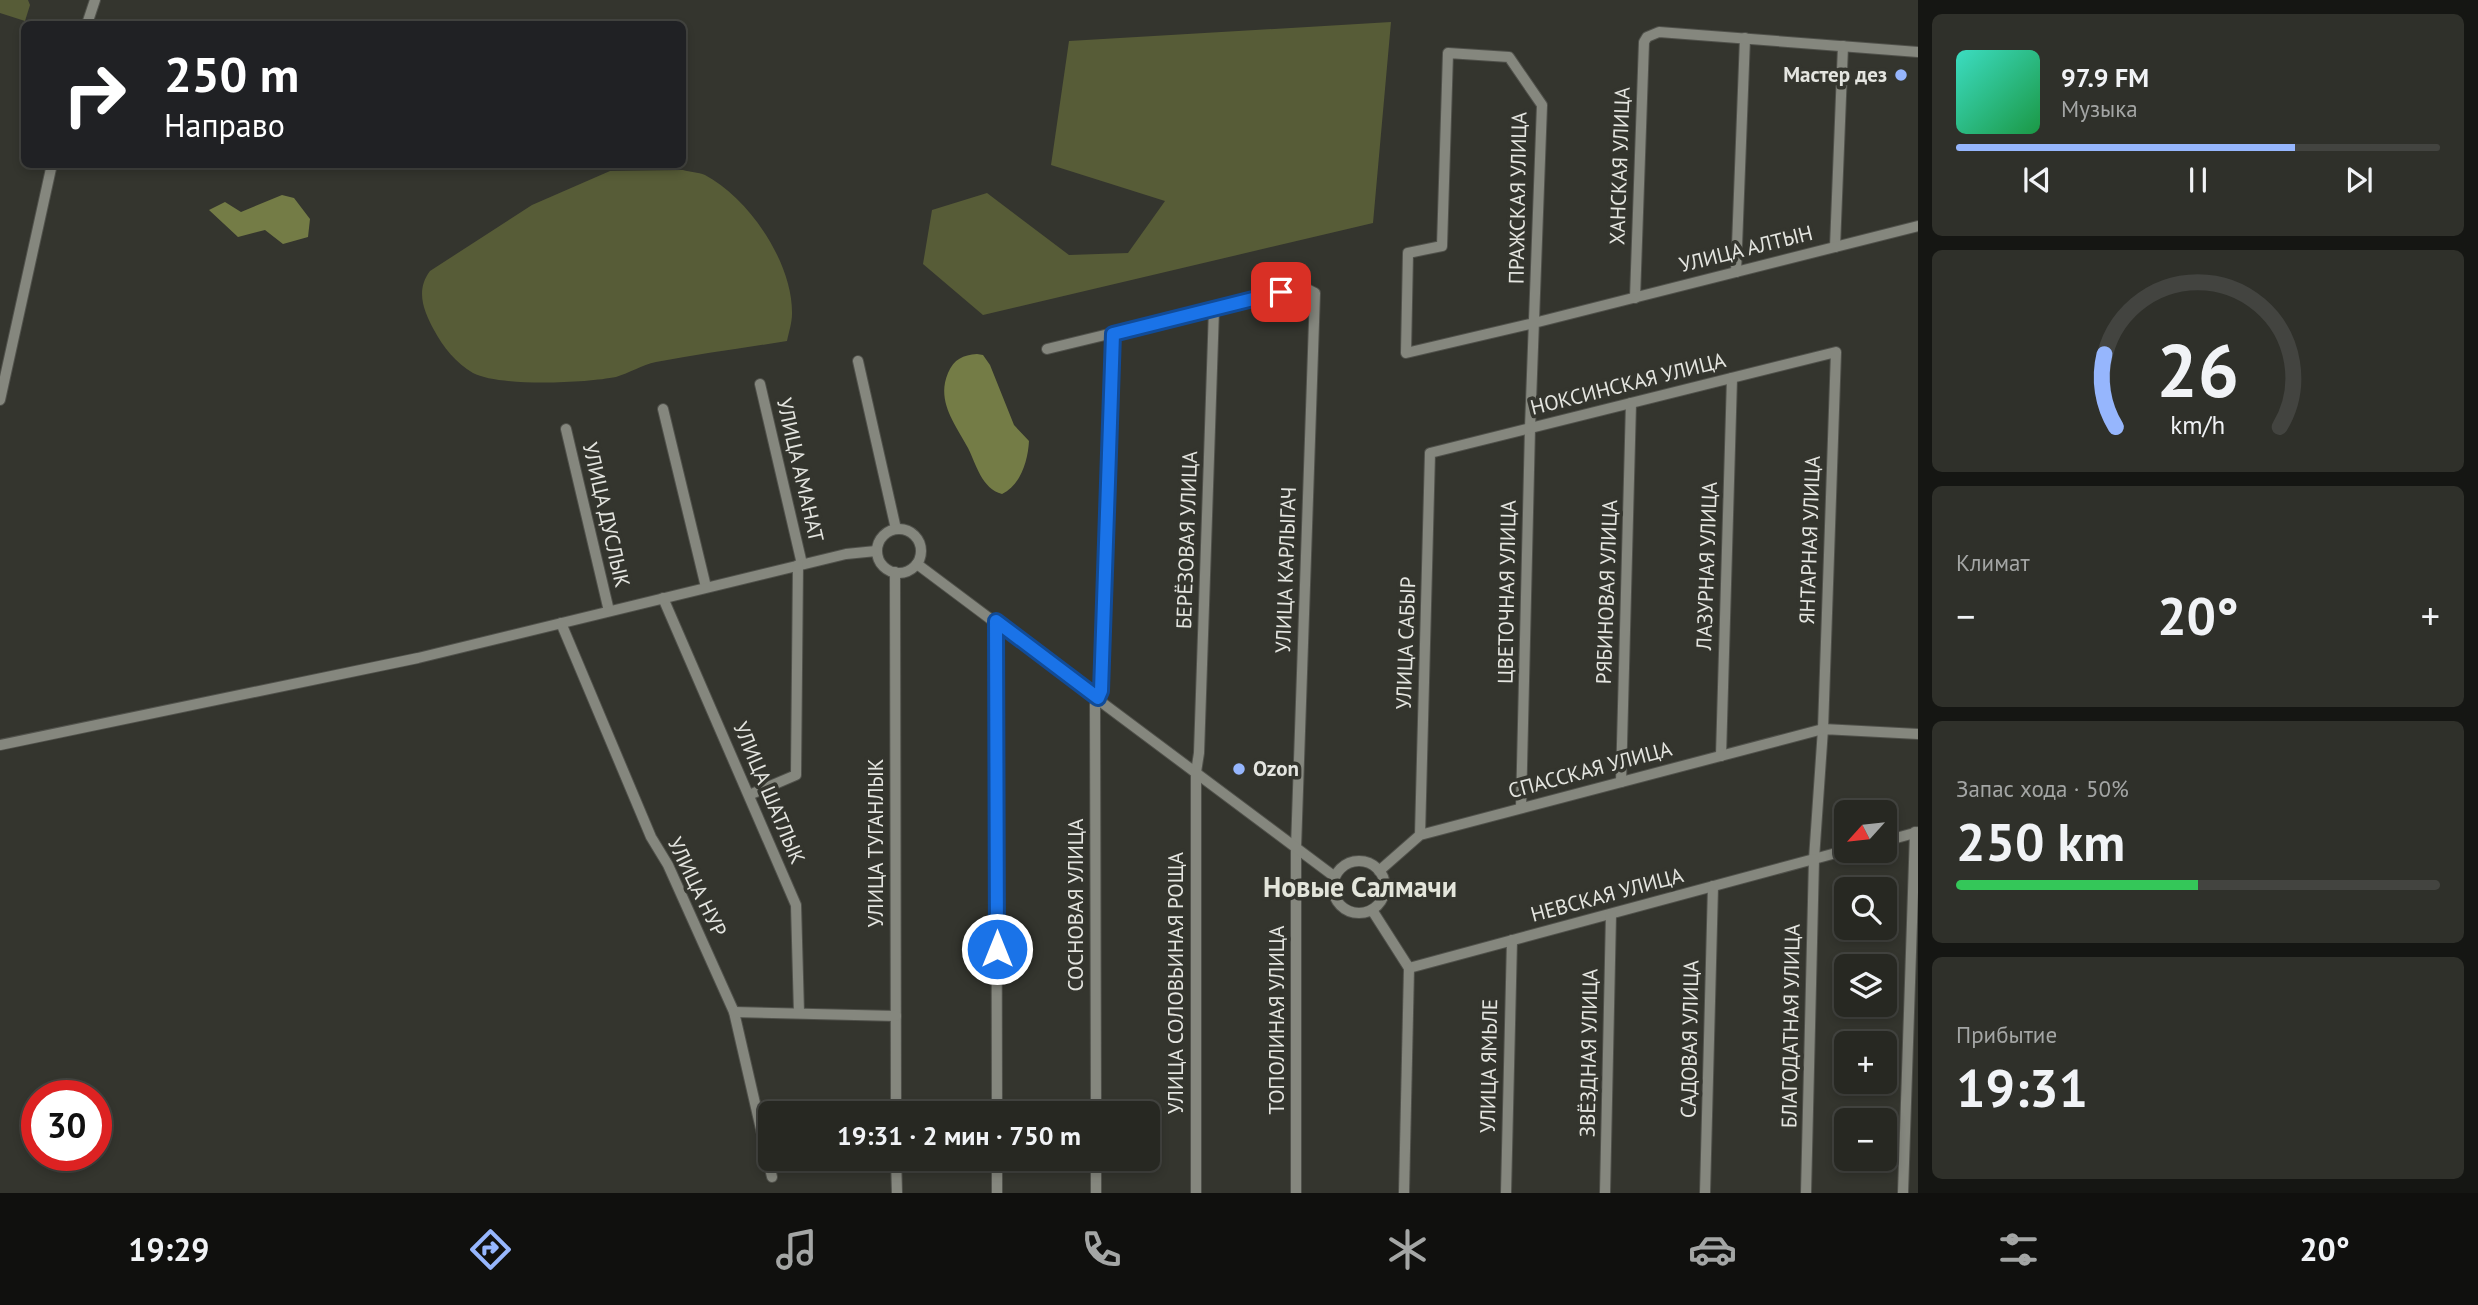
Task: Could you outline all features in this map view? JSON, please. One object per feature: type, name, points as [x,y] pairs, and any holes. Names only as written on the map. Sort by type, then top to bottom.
[{"type":"street","points":[[88,21],[94,0]]},
{"type":"street","name":"ХАНСКАЯ УЛИЦА","points":[[1635,298],[1644,42],[1647,37],[1659,32],[1745,38]]},
{"type":"street","points":[[1736,272],[1745,38],[1918,52]]},
{"type":"street","points":[[1835,247],[1843,46]]},
{"type":"street","name":"ПРАЖСКАЯ УЛИЦА","points":[[1532,376],[1534,323],[1542,105],[1509,57],[1448,53],[1442,246],[1408,253],[1406,353],[1534,323],[1584,311]]},
{"type":"street","points":[[0,400],[51,168]]},
{"type":"street","name":"УЛИЦА АЛТЫН","points":[[1584,311],[1918,226]]},
{"type":"street","name":"УЛИЦА КАРЛЫГАЧ","points":[[1214,309],[1303,287],[1315,293],[1296,848]]},
{"type":"street","points":[[1047,349],[1214,309]]},
{"type":"street","name":"БЕРЁЗОВАЯ УЛИЦА","points":[[1196,772],[1199,753],[1214,309]]},
{"type":"street","name":"СОСНОВАЯ УЛИЦА","points":[[1096,1101],[1095,705],[1101,691],[1113,334]]},
{"type":"street","name":"НОКСИНСКАЯ УЛИЦА","points":[[1430,453],[1836,352]]},
{"type":"street","name":"ЯНТАРНАЯ УЛИЦА","points":[[1814,859],[1823,729],[1836,352]]},
{"type":"street","points":[[858,361],[896,529]]},
{"type":"street","name":"ЦВЕТОЧНАЯ УЛИЦА","points":[[1521,808],[1532,376]]},
{"type":"street","name":"ЛАЗУРНАЯ УЛИЦА","points":[[1721,756],[1732,378]]},
{"type":"street","name":"УЛИЦА АМАНАТ","points":[[749,795],[796,775],[800,565],[760,384]]},
{"type":"street","name":"РЯБИНОВАЯ УЛИЦА","points":[[1621,782],[1631,403]]},
{"type":"street","points":[[663,409],[706,587]]},
{"type":"street","name":"УЛИЦА ДУСЛЫК","points":[[566,429],[609,611]]},
{"type":"street","name":"УЛИЦА САБЫР","points":[[1420,835],[1430,453]]},
{"type":"street","points":[[896,529],[912,533],[918,540],[920,556],[917,564],[910,570],[895,572],[884,568],[878,560],[876,551],[882,536],[896,529]]},
{"type":"street","points":[[0,745],[418,658],[846,554],[876,551]]},
{"type":"street","points":[[917,564],[1335,877]]},
{"type":"street","name":"УЛИЦА ТУГАНЛЫК","points":[[895,572],[896,1101]]},
{"type":"street","name":"УЛИЦА ШАТЛЫК","points":[[663,598],[796,905],[799,1013]]},
{"type":"street","points":[[996,621],[997,1101]]},
{"type":"street","name":"УЛИЦА НУР","points":[[561,623],[651,837],[668,865],[734,1012],[772,1177]]},
{"type":"street","name":"СПАССКАЯ УЛИЦА","points":[[1379,872],[1420,835],[1823,729],[1918,734]]},
{"type":"street","name":"УЛИЦА СОЛОВЬИНАЯ РОЩА","points":[[1196,772],[1196,1193]]},
{"type":"street","points":[[1897,838],[1917,832],[1903,1193]]},
{"type":"street","name":"ТОПОЛИНАЯ УЛИЦА","points":[[1296,848],[1296,1193]]},
{"type":"street","name":"НЕВСКАЯ УЛИЦА","points":[[1409,968],[1834,854]]},
{"type":"street","name":"БЛАГОДАТНАЯ УЛИЦА","points":[[1806,1193],[1814,859]]},
{"type":"street","points":[[1361,861],[1371,864],[1379,872],[1384,881],[1384,892],[1380,902],[1372,909],[1362,913],[1351,912],[1342,907],[1335,898],[1335,877],[1341,868],[1361,861]]},
{"type":"street","name":"САДОВАЯ УЛИЦА","points":[[1705,1193],[1713,887]]},
{"type":"street","points":[[1372,909],[1409,968],[1404,1193]]},
{"type":"street","name":"ЗВЁЗДНАЯ УЛИЦА","points":[[1605,1193],[1611,914]]},
{"type":"street","name":"УЛИЦА ЯМЬЛЕ","points":[[1506,1193],[1512,940]]},
{"type":"street","points":[[734,1012],[896,1016]]},
{"type":"street","points":[[896,1171],[897,1193]]},
{"type":"street","points":[[997,1171],[997,1193]]},
{"type":"street","points":[[1096,1171],[1096,1193]]},
{"type":"shaded area","points":[[0,0],[28,0],[30,5],[25,21],[0,13]]},
{"type":"shaded area","points":[[1391,22],[1373,223],[983,315],[923,264],[932,210],[987,193],[1069,255],[1128,253],[1165,201],[1051,165],[1069,41]]},
{"type":"shaded area","points":[[683,170],[705,175],[721,185],[737,199],[765,234],[777,254],[790,294],[792,317],[787,341],[656,362],[616,377],[564,382],[522,382],[486,377],[467,369],[446,348],[424,308],[423,286],[430,271],[532,205],[610,171]]},
{"type":"shaded area","points":[[282,195],[294,198],[310,219],[308,237],[283,244],[265,230],[238,237],[209,210],[225,202],[241,212]]},
{"type":"shaded area","points":[[967,355],[983,355],[990,365],[1014,425],[1029,441],[1019,478],[1002,494],[989,487],[980,475],[949,412],[944,393],[948,373],[953,364]]},
{"type":"place","name":"Мастер дез","points":[[1901,75]]},
{"type":"place","name":"Ozon","points":[[1239,769]]},
{"type":"district","name":"Новые Салмачи","points":[[1360,887]]},
{"type":"route","points":[[997,949],[996,621],[1098,698],[1101,691],[1113,334],[1281,292]]}]
